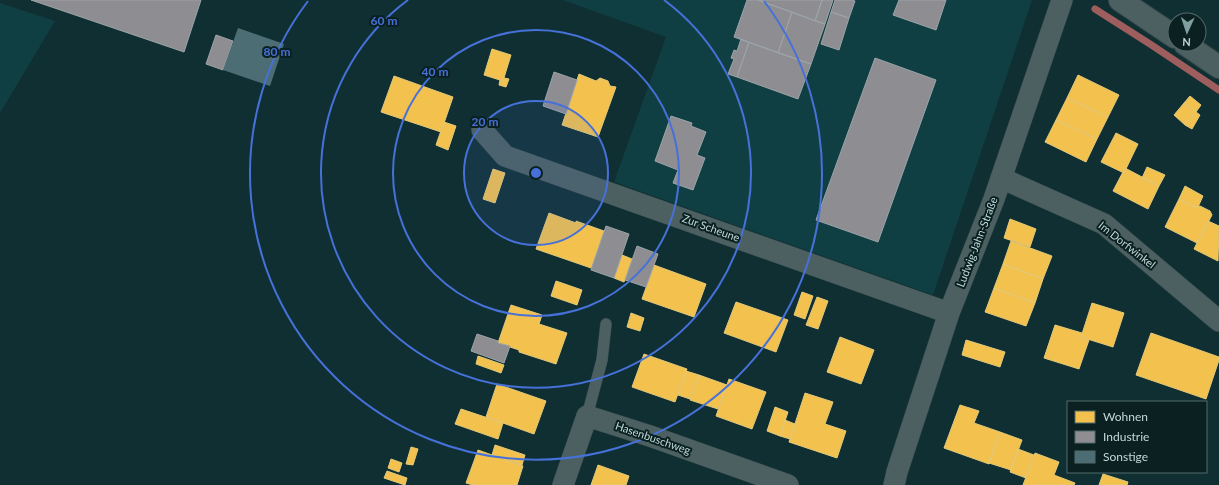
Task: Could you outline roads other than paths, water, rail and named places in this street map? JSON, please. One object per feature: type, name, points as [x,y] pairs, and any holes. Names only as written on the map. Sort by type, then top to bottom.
[{"type":"street","name":"Ludwig-Jahn-Straße","points":[[894,485],[949,313],[1001,178],[1062,0]]},
{"type":"street","points":[[1120,0],[1167,32]]},
{"type":"street","points":[[1197,52],[1219,67]]},
{"type":"street","name":"Zur Scheune","points":[[482,130],[505,156],[949,313]]},
{"type":"street","name":"Im Dorfwinkel","points":[[1001,178],[1104,224],[1219,320]]},
{"type":"street","points":[[563,485],[587,416]]},
{"type":"street","name":"Hasenbuschweg","points":[[587,416],[650,436],[788,485]]},
{"type":"lane","points":[[587,416],[602,360],[606,324]]},
{"type":"waterway","points":[[1095,9],[1219,90]]}]
